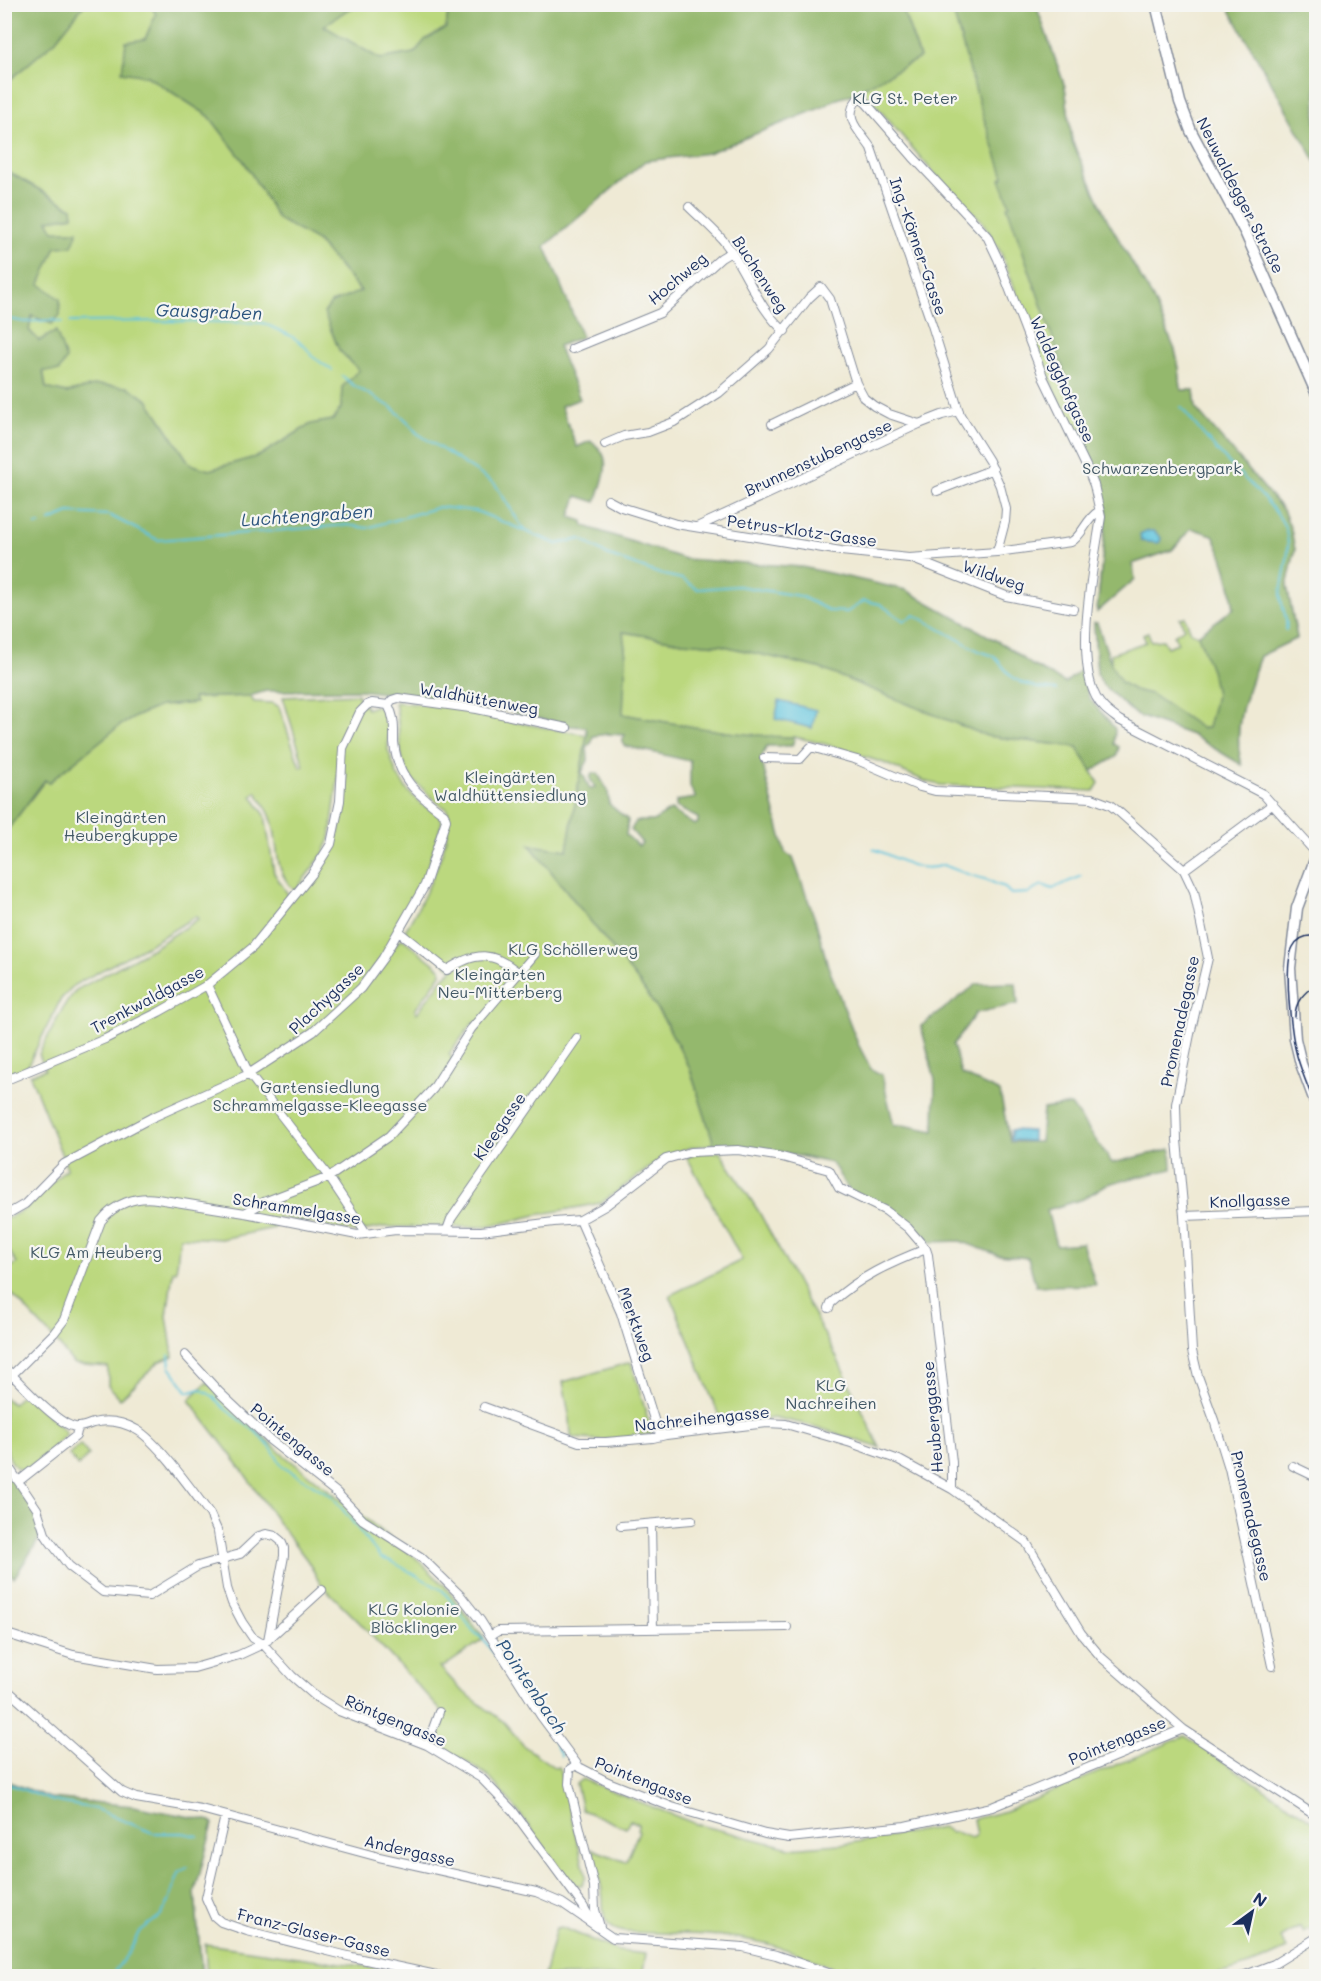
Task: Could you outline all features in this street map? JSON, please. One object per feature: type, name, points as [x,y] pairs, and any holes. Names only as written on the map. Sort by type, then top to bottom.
[{"type":"main road","name":"Neuwaldegger Straße","points":[[1156,4],[1180,102],[1191,131],[1246,234],[1317,392]]},
{"type":"main road","points":[[1317,855],[1296,914],[1290,968],[1295,1039],[1301,1064],[1317,1104]]},
{"type":"street","name":"Ing.-Körner-Gasse","points":[[862,99],[857,100],[853,106],[853,125],[868,144],[875,159],[959,411]]},
{"type":"street","name":"Waldegghofgasse","points":[[862,99],[987,236],[1044,379],[1094,485],[1101,517],[1087,611],[1088,671],[1096,697],[1119,720],[1255,790],[1273,804],[1317,855]]},
{"type":"street","name":"Buchenweg","points":[[689,207],[727,245],[771,316],[785,331]]},
{"type":"street","name":"Hochweg","points":[[572,349],[660,313],[721,258],[731,252]]},
{"type":"street","points":[[605,444],[624,436],[658,429],[698,408],[747,369],[785,331],[809,298],[821,287],[830,299],[856,383],[864,398],[874,406],[903,420],[919,424]]},
{"type":"street","points":[[772,424],[856,383]]},
{"type":"street","name":"Brunnenstubengasse","points":[[696,528],[919,424],[953,411],[959,411]]},
{"type":"street","points":[[959,411],[993,468],[1000,486],[1006,509],[1003,534],[997,552]]},
{"type":"street","points":[[937,491],[993,468]]},
{"type":"street","name":"Petrus-Klotz-Gasse","points":[[608,500],[621,507],[696,528],[909,558],[997,552],[1071,542],[1079,534],[1089,517],[1099,511]]},
{"type":"street","name":"Wildweg","points":[[909,558],[1006,596],[1073,609]]},
{"type":"street","name":"Waldhüttenweg","points":[[388,705],[392,700],[398,698],[477,709],[567,728]]},
{"type":"street","name":"Trenkwaldgasse","points":[[4,1081],[105,1039],[159,1012],[207,985],[253,947],[322,860],[334,835],[340,801],[343,748],[360,712],[367,705],[379,703],[388,705]]},
{"type":"street","name":"Plachygasse","points":[[4,1216],[26,1204],[64,1164],[150,1118],[249,1074],[304,1038],[344,1004],[373,974],[425,885],[446,820],[444,814],[407,782],[400,770],[395,746],[393,713],[388,705]]},
{"type":"street","name":"Promenadegasse","points":[[764,758],[800,759],[811,747],[857,759],[920,787],[935,791],[1092,798],[1110,805],[1119,812],[1184,870],[1194,891],[1208,957],[1176,1104],[1192,1351],[1198,1376],[1215,1420],[1229,1468],[1272,1666]]},
{"type":"street","points":[[1184,870],[1273,804]]},
{"type":"street","points":[[399,932],[447,970],[460,961],[484,956],[504,961],[520,974]]},
{"type":"street","points":[[245,1213],[264,1202],[329,1177],[389,1136],[433,1089],[466,1035],[536,954]]},
{"type":"street","points":[[207,985],[249,1074],[329,1177],[366,1233]]},
{"type":"street","name":"Kleegasse","points":[[447,1230],[451,1219],[577,1038]]},
{"type":"street","name":"Schrammelgasse","points":[[4,1383],[50,1338],[64,1320],[98,1227],[110,1210],[124,1203],[147,1198],[245,1213],[357,1235],[396,1230],[481,1232],[587,1218],[666,1159],[691,1152],[738,1150],[772,1155],[825,1168],[831,1172],[839,1188],[897,1219],[926,1249]]},
{"type":"street","name":"Knollgasse","points":[[1184,1216],[1317,1211]]},
{"type":"street","name":"Merktweg","points":[[580,1220],[621,1313],[657,1429],[666,1435]]},
{"type":"street","points":[[830,1308],[831,1303],[861,1278],[888,1263],[926,1249]]},
{"type":"street","name":"Heuberggasse","points":[[926,1249],[930,1262],[952,1462],[952,1489],[1026,1542],[1081,1633],[1094,1650],[1183,1729],[1317,1816]]},
{"type":"street","name":"Pointengasse","points":[[185,1355],[219,1392],[270,1440],[337,1493],[363,1520],[409,1548],[441,1576],[476,1613],[541,1716],[576,1765],[608,1782],[672,1807],[765,1834],[796,1838],[905,1826],[984,1809],[1183,1729]]},
{"type":"street","points":[[4,1367],[57,1417],[78,1427],[76,1436],[19,1481]]},
{"type":"street","name":"Nachreihengasse","points":[[484,1407],[568,1439],[586,1443],[653,1438],[767,1423],[786,1424],[899,1460],[952,1489]]},
{"type":"street","name":"Röntgengasse","points":[[78,1427],[105,1420],[114,1421],[129,1426],[150,1440],[210,1514],[218,1532],[227,1588],[237,1613],[253,1638],[265,1642],[292,1676],[315,1696],[339,1711],[427,1745],[481,1778],[513,1811],[584,1906],[591,1921],[600,1930]]},
{"type":"street","points":[[4,1460],[37,1509],[49,1540],[69,1566],[103,1592],[149,1596],[198,1566],[240,1554],[259,1536],[266,1534],[275,1536],[283,1544],[284,1556],[265,1642]]},
{"type":"street","points":[[1293,1466],[1317,1477]]},
{"type":"street","points":[[621,1526],[692,1520]]},
{"type":"street","points":[[651,1524],[653,1629]]},
{"type":"street","points":[[4,1633],[73,1655],[157,1669],[184,1669],[239,1655],[265,1642],[322,1590]]},
{"type":"street","points":[[490,1636],[498,1631],[787,1627]]},
{"type":"street","name":"Andergasse","points":[[4,1687],[122,1792],[136,1798],[183,1806],[379,1857],[536,1892],[556,1900],[613,1938],[743,1947],[776,1955],[837,1977]]},
{"type":"street","points":[[427,1745],[439,1712]]},
{"type":"street","points":[[576,1765],[570,1770],[569,1784],[594,1886],[595,1910],[600,1930]]},
{"type":"street","name":"Franz-Glaser-Gasse","points":[[225,1816],[206,1898],[214,1916],[221,1922],[247,1931],[441,1977]]},
{"type":"street","points":[[1243,1977],[1274,1964],[1317,1938]]},
{"type":"green space","points":[[5,4],[84,5],[55,41],[5,84]]},
{"type":"green space","points":[[84,5],[150,5],[156,13],[145,39],[123,71],[147,76],[209,116],[245,163],[278,219],[317,241],[361,292],[331,303],[339,350],[359,370],[342,387],[341,408],[333,420],[311,424],[259,456],[209,470],[190,464],[148,400],[97,385],[66,393],[46,388],[39,341],[29,330],[39,285],[56,247],[77,231],[54,232],[48,220],[73,216],[72,208],[5,170],[5,84],[55,41]]},
{"type":"green space","points":[[150,5],[365,5],[347,10],[324,26],[380,59],[414,53],[426,39],[446,28],[449,5],[901,5],[920,58],[850,95],[708,153],[645,161],[545,246],[582,337],[558,346],[580,399],[561,406],[577,447],[590,441],[598,447],[605,461],[604,476],[596,502],[577,496],[570,517],[583,521],[584,526],[685,559],[802,567],[906,590],[1006,646],[1032,665],[1065,683],[1082,669],[1089,698],[1115,729],[1114,744],[1119,747],[1116,757],[1092,771],[1077,747],[987,736],[819,668],[720,645],[683,642],[623,632],[626,657],[623,714],[730,732],[795,737],[792,746],[767,746],[761,758],[785,852],[793,858],[816,922],[828,966],[858,1044],[871,1069],[882,1075],[894,1126],[903,1125],[934,1131],[935,1080],[921,1026],[977,984],[1016,983],[1018,1004],[976,1013],[953,1045],[961,1074],[1000,1092],[1010,1142],[1040,1142],[1043,1109],[1071,1105],[1112,1163],[1171,1149],[1172,1169],[1107,1184],[1083,1199],[1047,1210],[1056,1245],[1082,1243],[1096,1285],[1036,1286],[1028,1258],[998,1255],[960,1241],[931,1242],[893,1211],[853,1193],[831,1163],[771,1150],[714,1144],[690,1069],[665,1021],[638,981],[530,845],[567,850],[587,735],[586,727],[570,726],[478,704],[359,690],[266,691],[250,696],[193,698],[195,703],[160,706],[119,726],[48,783],[45,780],[5,833],[5,170],[72,208],[73,216],[48,220],[54,231],[78,231],[72,246],[56,247],[40,284],[60,299],[60,315],[52,324],[32,316],[29,330],[39,341],[56,331],[66,359],[59,371],[43,371],[46,388],[66,393],[97,385],[128,387],[148,400],[190,464],[209,470],[259,456],[311,424],[333,420],[341,408],[342,387],[359,370],[339,350],[324,313],[331,303],[361,291],[317,241],[278,219],[245,163],[209,116],[147,76],[122,72],[126,42],[145,39],[156,14]],"holes":[[[625,735],[622,740],[625,746],[690,761],[690,787],[696,798],[676,801],[676,807],[698,818],[698,823],[694,825],[671,810],[653,821],[636,821],[631,830],[642,843],[639,846],[626,835],[628,820],[609,804],[608,791],[598,774],[592,773],[590,779],[595,787],[590,789],[582,772],[588,760],[587,747],[592,742],[593,736]]]},
{"type":"green space","points":[[365,5],[449,5],[446,28],[426,39],[414,53],[380,59],[323,26],[347,10]]},
{"type":"green space","name":"Schwarzenbergpark","points":[[901,5],[1036,5],[1065,87],[1072,141],[1107,219],[1153,299],[1175,350],[1181,390],[1194,390],[1196,409],[1283,510],[1291,530],[1295,550],[1287,586],[1297,638],[1260,656],[1239,723],[1239,750],[1242,765],[1192,735],[1136,715],[1103,685],[1097,673],[1094,623],[1097,623],[1111,664],[1111,654],[1146,642],[1143,634],[1148,632],[1151,641],[1163,640],[1167,647],[1178,643],[1174,635],[1184,628],[1180,618],[1185,617],[1191,632],[1198,635],[1234,608],[1226,570],[1213,535],[1191,528],[1172,550],[1132,564],[1135,579],[1097,612],[1107,510],[1095,468],[1063,411],[1001,253],[982,221],[932,171],[861,88],[920,58]]},
{"type":"green space","name":"Schwarzenbergpark","points":[[951,5],[1036,5],[1065,87],[1072,141],[1107,219],[1153,299],[1175,350],[1181,390],[1194,390],[1196,409],[1283,510],[1291,530],[1295,550],[1287,586],[1297,638],[1260,656],[1239,723],[1239,750],[1242,765],[1192,735],[1136,715],[1103,685],[1097,673],[1094,623],[1097,623],[1112,666],[1121,682],[1134,690],[1151,694],[1201,728],[1208,728],[1216,695],[1211,670],[1198,635],[1234,608],[1231,589],[1224,561],[1213,535],[1191,528],[1172,550],[1132,564],[1135,579],[1097,612],[1107,510],[1095,468],[1074,432],[1084,428],[1007,206],[1010,205],[1000,179],[1004,177],[982,113]]},
{"type":"green space","points":[[1227,5],[1316,5],[1316,162]]},
{"type":"green space","points":[[623,632],[683,642],[720,645],[819,668],[987,736],[1077,747],[1099,783],[1094,791],[941,785],[927,782],[884,763],[795,737],[760,737],[713,731],[622,714],[626,657]]},
{"type":"green space","points":[[357,694],[367,709],[374,706],[386,709],[389,716],[388,750],[397,775],[408,791],[421,804],[439,815],[442,822],[428,867],[385,960],[399,940],[403,939],[441,969],[441,974],[415,1010],[417,1013],[444,977],[453,969],[406,935],[405,931],[435,871],[446,837],[448,822],[447,809],[414,780],[403,762],[395,702],[454,707],[519,723],[587,735],[567,850],[530,845],[638,981],[665,1021],[690,1069],[714,1144],[689,1148],[664,1157],[601,1203],[487,1227],[384,1227],[356,1232],[276,1217],[274,1228],[221,1239],[180,1237],[167,1316],[173,1356],[159,1362],[120,1399],[108,1386],[108,1367],[74,1364],[7,1289],[4,1271],[17,1263],[5,1245],[5,1219],[24,1210],[67,1168],[30,1075],[45,1069],[39,1054],[64,1006],[76,990],[153,948],[198,919],[196,916],[152,943],[74,985],[61,999],[26,1069],[5,1078],[5,833],[45,780],[48,783],[119,726],[160,706],[195,703],[192,698],[250,696],[254,702],[273,703],[279,707],[300,767],[304,766],[283,697]],"holes":[[[339,771],[346,772],[345,792],[340,827],[335,842],[328,857],[318,870],[305,883],[289,896],[274,873],[265,815],[252,796],[256,792],[269,813],[280,866],[283,875],[295,891],[323,854],[330,839]],[[473,1023],[476,1030],[465,1042],[454,1061],[449,1054]]]},
{"type":"green space","name":"KLG Nachreihen","points":[[701,1152],[720,1152],[759,1212],[836,1356],[880,1448],[813,1426],[777,1418],[722,1423],[670,1295],[742,1260],[687,1157]]},
{"type":"green space","points":[[631,1362],[652,1433],[601,1440],[571,1437],[563,1382]]},
{"type":"green space","name":"KLG Kolonie Blöcklinger","points":[[207,1382],[281,1453],[415,1557],[445,1586],[484,1639],[445,1666],[440,1667],[461,1690],[504,1722],[524,1746],[555,1768],[559,1767],[586,1877],[582,1885],[574,1885],[567,1878],[514,1806],[487,1775],[433,1741],[443,1713],[321,1584],[307,1560],[189,1400]]},
{"type":"green space","points":[[24,1393],[65,1431],[66,1435],[31,1467],[22,1470],[15,1466],[7,1450],[4,1397],[12,1404]]},
{"type":"green space","points":[[80,1445],[89,1455],[78,1466],[69,1455]]},
{"type":"green space","points":[[5,1476],[12,1476],[33,1508],[42,1535],[14,1578],[5,1566]]},
{"type":"green space","points":[[1185,1736],[1316,1823],[1316,1931],[1314,1933],[1310,1928],[1304,1932],[1300,1926],[1281,1938],[1287,1949],[1252,1964],[1212,1975],[1075,1976],[1076,1968],[1061,1968],[1061,1976],[1034,1976],[1030,1970],[1023,1974],[1024,1976],[859,1976],[853,1975],[851,1968],[845,1966],[842,1971],[784,1948],[747,1939],[616,1930],[605,1918],[601,1886],[592,1849],[626,1862],[639,1831],[637,1829],[639,1824],[630,1820],[626,1828],[582,1810],[576,1784],[582,1779],[696,1824],[790,1848],[851,1843],[942,1827],[951,1833],[955,1832],[971,1838],[976,1835],[973,1819],[1006,1811]]},
{"type":"green space","points":[[4,1780],[50,1798],[133,1806],[211,1821],[213,1824],[195,1892],[202,1976],[5,1976]]},
{"type":"green space","points":[[561,1927],[618,1951],[646,1954],[642,1976],[544,1976],[556,1928]]},
{"type":"green space","points":[[205,1944],[369,1967],[406,1976],[207,1976]]},
{"type":"water","points":[[1154,531],[1161,538],[1160,542],[1141,541],[1140,534]]},
{"type":"water","points":[[779,701],[816,710],[812,728],[775,719]]},
{"type":"water","points":[[1011,1130],[1032,1131],[1032,1141],[1011,1140]]},
{"type":"waterway","name":"Gausgraben","points":[[9,319],[25,322],[52,320],[62,322]]},
{"type":"waterway","name":"Gausgraben","points":[[70,322],[263,323],[291,336],[304,345],[313,357],[332,370]]},
{"type":"waterway","name":"Gausgraben","points":[[342,376],[391,407],[417,433],[495,484],[524,530]]},
{"type":"waterway","points":[[1181,407],[1220,454],[1268,503],[1286,530],[1288,547],[1281,594],[1286,630]]},
{"type":"waterway","name":"Luchtengraben","points":[[50,521],[69,513],[109,515],[158,540],[347,525],[367,528],[439,507],[476,511],[557,544],[581,539],[607,555],[660,574],[682,579],[697,589],[738,586],[800,596],[830,611],[847,612],[864,601],[880,604],[904,621],[915,615],[979,651],[994,656],[1011,676],[1022,683],[1056,690]]},
{"type":"waterway","name":"Luchtengraben","points":[[36,525],[40,524]]},
{"type":"waterway","points":[[873,849],[915,866],[924,868],[943,865],[1003,886],[1011,894],[1029,893],[1042,885],[1053,889],[1081,876]]},
{"type":"waterway","name":"Pointenbach","points":[[169,1355],[170,1367],[187,1391],[201,1389],[214,1397],[224,1408],[257,1433],[271,1448],[283,1467],[332,1496],[381,1558],[391,1561],[442,1590],[473,1631],[485,1641],[542,1726],[553,1738],[561,1756]]},
{"type":"waterway","points":[[4,1782],[53,1801],[96,1809],[153,1833],[183,1833],[198,1836]]},
{"type":"waterway","points":[[111,1976],[129,1952],[139,1932],[160,1916],[167,1906],[179,1873],[188,1867]]},
{"type":"tram line","points":[[1316,936],[1303,938],[1293,947],[1288,984],[1290,1017],[1297,1056],[1316,1108]]},
{"type":"tram line","points":[[1295,1017],[1301,998],[1316,984]]},
{"type":"park label","name":"KLG St. Peter","points":[[905,97]]},
{"type":"park label","name":"Kleingärten Waldhüttensiedlung","points":[[510,785]]},
{"type":"park label","name":"Kleingärten Heubergkuppe","points":[[121,825]]},
{"type":"park label","name":"KLG Schöllerweg","points":[[573,948]]},
{"type":"park label","name":"Kleingärten Neu-Mitterberg","points":[[500,982]]},
{"type":"park label","name":"Gartensiedlung Schrammelgasse-Kleegasse","points":[[320,1095]]},
{"type":"park label","name":"KLG Am Heuberg","points":[[96,1251]]}]
